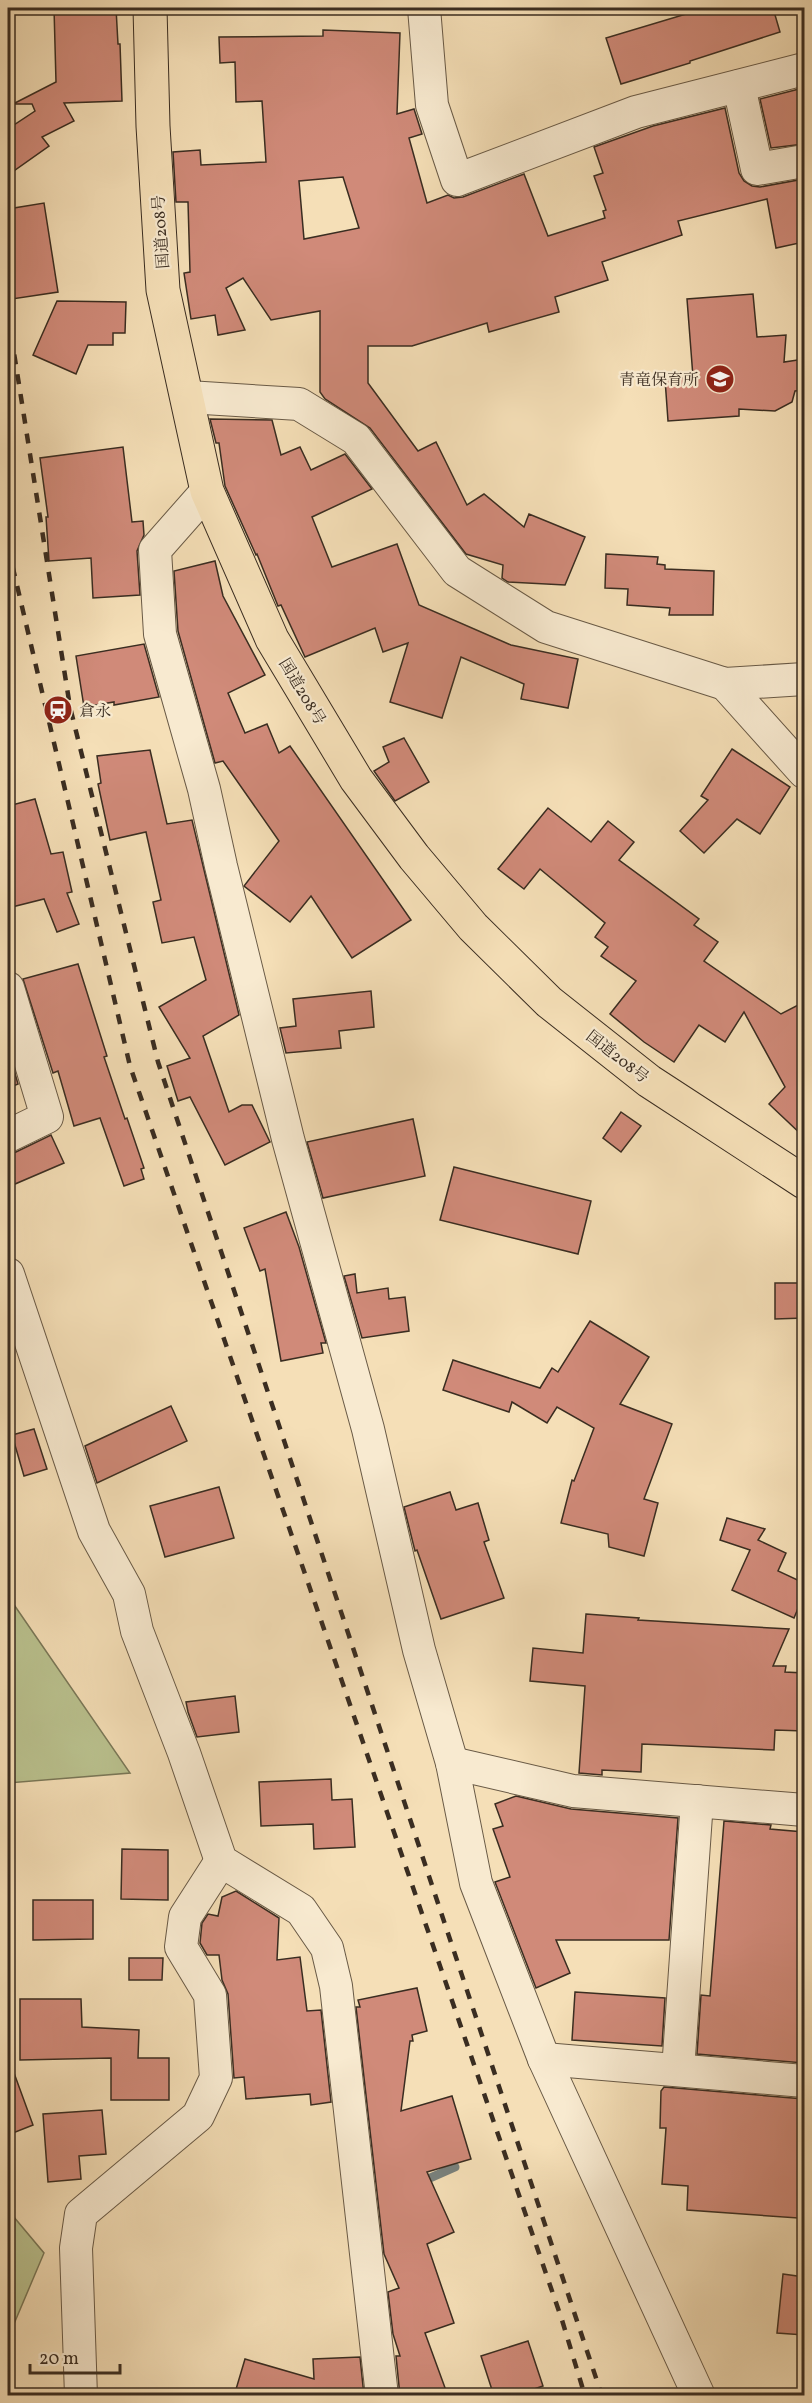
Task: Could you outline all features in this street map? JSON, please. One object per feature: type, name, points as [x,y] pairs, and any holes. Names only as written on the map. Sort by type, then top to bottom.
[{"type":"highway","name":"国道208号","points":[[150,8],[153,126],[164,290],[207,491],[272,639],[356,779],[414,856],[473,927],[549,1002],[649,1081],[804,1182]]},
{"type":"street","points":[[424,8],[432,105],[458,180],[636,112],[804,69]]},
{"type":"street","points":[[739,86],[757,169],[804,161]]},
{"type":"street","points":[[188,397],[299,404],[356,439],[457,571],[546,627],[726,684],[804,679]]},
{"type":"street","points":[[207,491],[155,550],[160,633],[204,789],[288,1139],[368,1429],[419,1650],[452,1763],[476,1883],[544,2059],[699,2396]]},
{"type":"street","points":[[726,684],[804,772]]},
{"type":"street","points":[[8,988],[47,1117],[8,1136]]},
{"type":"street","points":[[8,1274],[94,1532],[129,1594],[137,1631],[184,1754],[221,1861],[301,1910],[327,1948],[336,1986],[382,2396]]},
{"type":"street","points":[[452,1763],[573,1791],[804,1810]]},
{"type":"street","points":[[678,2070],[697,1801]]},
{"type":"street","points":[[81,2396],[76,2248],[81,2214],[198,2116],[216,2078],[210,1995],[182,1947],[185,1917],[221,1861]]},
{"type":"street","points":[[544,2059],[804,2081]]},
{"type":"green space","points":[[8,1596],[130,1773],[8,1783]]},
{"type":"green space","points":[[8,2210],[44,2253],[8,2338]]},
{"type":"building","points":[[54,8],[116,8],[122,101],[64,103],[74,121],[42,137],[49,146],[8,175],[8,129],[35,111],[32,104],[13,104],[56,82]]},
{"type":"building","points":[[706,8],[773,8],[780,32],[621,84],[606,38]]},
{"type":"building","points":[[323,30],[400,33],[397,114],[414,109],[422,134],[409,138],[427,203],[448,195],[454,198],[463,197],[524,174],[548,236],[605,218],[603,211],[606,210],[594,176],[603,173],[594,147],[653,126],[725,108],[739,173],[744,181],[752,186],[760,187],[804,179],[804,242],[776,248],[767,199],[678,221],[682,235],[602,262],[608,280],[555,297],[559,312],[489,332],[487,323],[412,346],[368,346],[368,383],[418,451],[436,442],[467,505],[484,494],[524,527],[529,514],[585,537],[565,585],[508,582],[502,578],[503,565],[466,554],[370,428],[325,399],[320,392],[320,311],[271,320],[243,278],[226,288],[245,330],[218,335],[215,315],[191,319],[184,273],[190,272],[188,202],[176,202],[173,152],[200,150],[201,165],[266,162],[262,101],[236,102],[235,62],[220,63],[219,37],[323,36]],"holes":[[[343,177],[359,228],[304,239],[299,181]]]},
{"type":"building","points":[[803,88],[804,144],[771,148],[760,99]]},
{"type":"building","points":[[44,203],[58,292],[12,299],[8,273],[8,209]]},
{"type":"building","points":[[753,294],[757,337],[786,335],[784,362],[804,359],[804,390],[795,391],[792,402],[775,411],[739,409],[739,416],[668,421],[665,379],[693,377],[687,299]]},
{"type":"building","points":[[57,301],[126,302],[125,333],[113,333],[113,345],[88,345],[76,374],[33,355]]},
{"type":"building","points":[[210,419],[272,420],[281,455],[300,447],[311,470],[345,454],[372,489],[312,517],[332,567],[397,544],[419,605],[511,645],[578,659],[568,708],[521,699],[524,684],[461,657],[442,718],[390,702],[408,643],[383,652],[375,628],[305,657],[281,605],[278,606],[225,486],[219,443],[216,443]]},
{"type":"building","points":[[123,447],[132,522],[143,521],[144,535],[137,551],[140,595],[93,598],[91,558],[49,561],[46,517],[48,517],[40,458]]},
{"type":"building","points":[[606,554],[658,557],[657,564],[665,565],[665,569],[714,571],[713,615],[669,615],[670,608],[627,605],[628,589],[605,588]]},
{"type":"building","points":[[215,561],[223,596],[265,675],[228,693],[245,733],[267,724],[279,753],[290,746],[411,920],[352,958],[311,896],[290,922],[244,886],[279,841],[223,761],[215,763],[178,631],[174,571]]},
{"type":"building","points":[[144,644],[159,697],[114,705],[114,702],[84,707],[76,656]]},
{"type":"building","points":[[404,738],[429,782],[395,801],[374,771],[389,762],[383,747]]},
{"type":"building","points":[[732,749],[790,787],[760,834],[737,819],[704,853],[680,831],[708,800],[701,796]]},
{"type":"building","points":[[150,750],[167,824],[192,820],[239,1015],[203,1036],[229,1112],[242,1105],[252,1105],[270,1142],[225,1165],[190,1097],[178,1101],[167,1066],[190,1058],[159,1007],[206,980],[194,937],[162,943],[153,902],[161,900],[146,832],[110,840],[98,784],[101,783],[97,756]]},
{"type":"building","points":[[35,799],[51,854],[63,852],[72,892],[67,893],[79,924],[57,932],[44,899],[8,908],[8,806]]},
{"type":"building","points":[[548,808],[591,842],[608,821],[634,842],[619,860],[699,919],[694,925],[718,942],[704,961],[781,1014],[804,1002],[804,1137],[769,1104],[785,1087],[744,1012],[725,1042],[699,1025],[674,1062],[644,1042],[610,1014],[636,981],[601,956],[608,947],[595,937],[605,923],[540,869],[524,889],[498,869]]},
{"type":"building","points":[[78,964],[107,1056],[104,1057],[144,1168],[141,1169],[144,1179],[124,1186],[100,1118],[74,1126],[58,1071],[53,1073],[23,979]]},
{"type":"building","points":[[371,991],[374,1027],[339,1031],[341,1048],[286,1053],[280,1028],[296,1026],[293,999]]},
{"type":"building","points":[[8,1049],[18,1084],[8,1088]]},
{"type":"building","points":[[621,1112],[641,1126],[621,1152],[603,1138]]},
{"type":"building","points":[[413,1119],[425,1176],[323,1198],[307,1142]]},
{"type":"building","points":[[51,1135],[64,1163],[8,1187],[8,1154]]},
{"type":"building","points":[[454,1167],[591,1201],[578,1254],[440,1220]]},
{"type":"building","points":[[286,1212],[299,1247],[326,1343],[321,1343],[323,1353],[281,1361],[265,1269],[260,1271],[244,1228]]},
{"type":"building","points":[[355,1274],[357,1293],[388,1288],[389,1299],[405,1297],[409,1331],[362,1338],[344,1276]]},
{"type":"building","points":[[775,1283],[804,1283],[804,1318],[775,1319]]},
{"type":"building","points":[[590,1321],[649,1357],[620,1404],[672,1424],[644,1499],[658,1503],[644,1556],[609,1547],[608,1534],[561,1523],[572,1480],[574,1481],[594,1428],[557,1407],[547,1423],[512,1402],[509,1412],[443,1390],[453,1360],[540,1388],[552,1368],[558,1372]]},
{"type":"building","points":[[171,1406],[187,1441],[97,1483],[85,1446]]},
{"type":"building","points":[[34,1429],[47,1469],[24,1476],[12,1435]]},
{"type":"building","points":[[219,1487],[234,1538],[165,1557],[150,1506]]},
{"type":"building","points":[[450,1492],[456,1510],[478,1503],[489,1540],[484,1542],[504,1598],[441,1619],[417,1550],[415,1551],[404,1507]]},
{"type":"building","points":[[727,1518],[765,1529],[758,1540],[786,1553],[778,1571],[804,1583],[804,1594],[794,1618],[732,1590],[750,1550],[720,1540]]},
{"type":"building","points":[[586,1614],[639,1618],[638,1620],[789,1629],[773,1666],[786,1666],[785,1672],[804,1673],[804,1731],[775,1730],[774,1750],[642,1744],[641,1772],[602,1770],[602,1775],[579,1773],[585,1686],[530,1681],[533,1648],[583,1653]]},
{"type":"building","points":[[235,1696],[239,1732],[197,1737],[186,1702]]},
{"type":"building","points":[[331,1779],[332,1800],[352,1799],[355,1847],[314,1849],[313,1824],[261,1826],[259,1782]]},
{"type":"building","points":[[516,1796],[571,1809],[678,1818],[669,1940],[556,1940],[570,1973],[536,1988],[495,1882],[510,1877],[493,1829],[503,1826],[495,1804]]},
{"type":"building","points":[[724,1821],[771,1825],[770,1829],[804,1832],[804,2063],[697,2054],[701,1995],[710,1996]]},
{"type":"building","points":[[122,1849],[168,1850],[168,1900],[121,1899]]},
{"type":"building","points":[[236,1891],[279,1918],[277,1960],[300,1957],[307,2011],[321,2010],[331,2102],[311,2105],[310,2094],[246,2099],[244,2077],[234,2078],[228,1994],[222,1980],[219,1955],[207,1955],[200,1943],[202,1923],[208,1914],[218,1916],[222,1897]]},
{"type":"building","points":[[33,1900],[93,1900],[93,1939],[33,1940]]},
{"type":"building","points":[[129,1958],[163,1958],[162,1980],[129,1980]]},
{"type":"building","points":[[417,1988],[427,2031],[412,2035],[413,2041],[410,2041],[401,2111],[452,2096],[471,2159],[427,2172],[454,2232],[427,2244],[454,2323],[425,2333],[448,2396],[400,2396],[396,2356],[400,2356],[393,2334],[388,2292],[399,2288],[384,2254],[356,2007],[360,2007],[358,2000]]},
{"type":"building","points":[[575,1992],[665,1998],[662,2046],[572,2040]]},
{"type":"building","points":[[20,1999],[81,1999],[82,2027],[139,2030],[138,2058],[169,2058],[169,2100],[111,2100],[111,2058],[20,2060]]},
{"type":"building","points":[[10,2062],[33,2125],[8,2135],[8,2063]]},
{"type":"building","points":[[664,2087],[804,2099],[798,2218],[687,2210],[688,2186],[662,2184],[666,2128],[660,2128],[661,2091]]},
{"type":"building","points":[[102,2110],[106,2154],[79,2156],[81,2179],[48,2182],[43,2114]]},
{"type":"building","points":[[783,2274],[804,2277],[804,2335],[777,2333]]},
{"type":"building","points":[[528,2341],[543,2386],[513,2396],[494,2396],[481,2356]]},
{"type":"building","points":[[360,2357],[364,2396],[234,2396],[245,2359],[314,2379],[313,2359]]},
{"type":"waterway","points":[[421,2182],[455,2167]]},
{"type":"railway","points":[[8,315],[70,707],[158,1062],[602,2396]]},
{"type":"railway","points":[[8,547],[130,1066],[562,2320],[585,2396]]},
{"type":"place","name":"青竜保育所","points":[[720,379]]},
{"type":"place","name":"倉永","points":[[58,710]]}]
